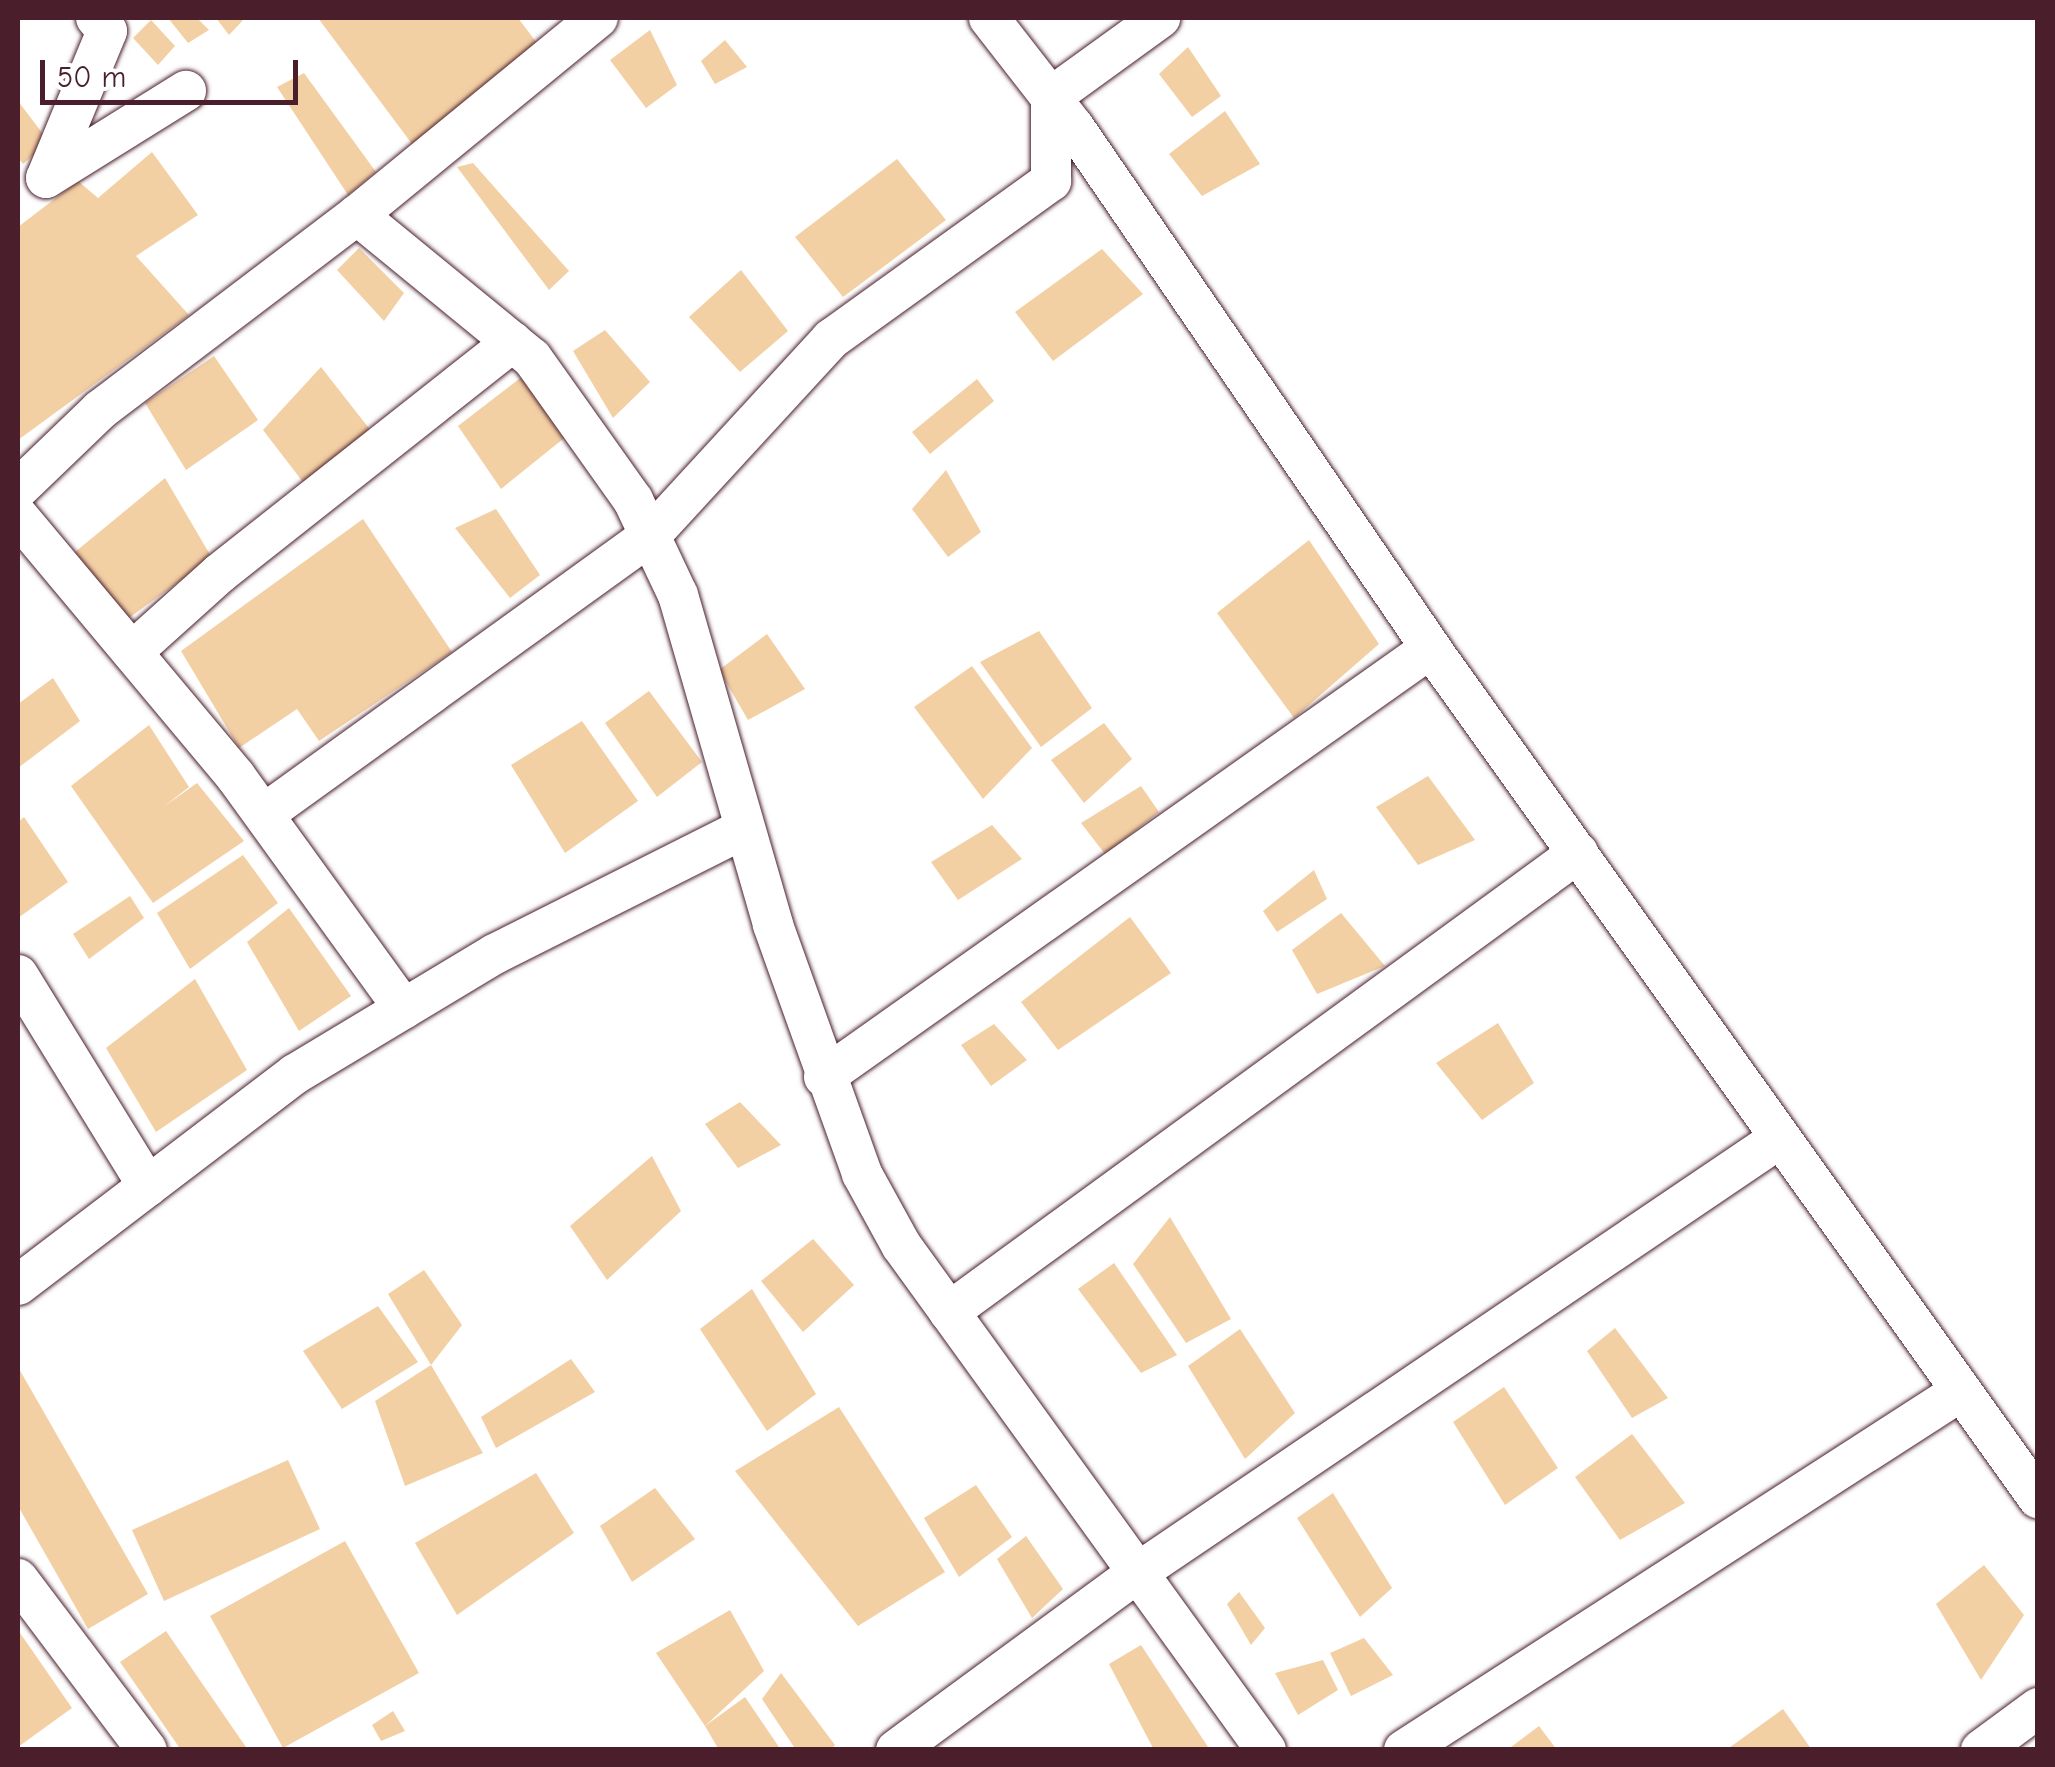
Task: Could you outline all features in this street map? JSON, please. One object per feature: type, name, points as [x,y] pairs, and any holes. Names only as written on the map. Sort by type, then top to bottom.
[{"type":"street","points":[[32,187],[106,31],[96,18]]},
{"type":"street","points":[[18,489],[100,410],[358,214],[598,18]]},
{"type":"street","points":[[989,18],[1051,97],[1431,648],[2038,1498]]},
{"type":"street","points":[[1051,97],[1160,18]]},
{"type":"street","points":[[32,187],[186,90]]},
{"type":"street","points":[[264,814],[650,536],[830,339],[1051,181],[1051,97]]},
{"type":"street","points":[[358,214],[532,358],[633,500],[678,595],[744,829],[824,1077],[862,1174],[900,1245],[1140,1570],[1266,1750]]},
{"type":"street","points":[[132,652],[220,573],[513,342]]},
{"type":"street","points":[[18,516],[264,814],[404,1009]]},
{"type":"street","points":[[824,1077],[1431,648]]},
{"type":"street","points":[[18,1285],[295,1074],[495,954],[744,829]]},
{"type":"street","points":[[950,1312],[1578,853]]},
{"type":"street","points":[[21,987],[148,1186]]},
{"type":"street","points":[[896,1750],[1140,1570],[1780,1138]]},
{"type":"street","points":[[1404,1750],[1961,1390]]},
{"type":"street","points":[[18,1579],[146,1750]]},
{"type":"street","points":[[1981,1750],[2038,1708]]},
{"type":"building","points":[[168,18],[197,18],[209,30],[188,43]]},
{"type":"building","points":[[216,18],[245,18],[229,35]]},
{"type":"building","points":[[318,18],[518,18],[546,55],[415,148]]},
{"type":"building","points":[[151,20],[175,46],[158,65],[133,38]]},
{"type":"building","points":[[650,30],[677,85],[646,108],[610,60]]},
{"type":"building","points":[[725,40],[747,67],[715,84],[701,61]]},
{"type":"building","points":[[1188,47],[1221,96],[1192,117],[1159,74]]},
{"type":"building","points":[[304,73],[376,172],[348,195],[277,87]]},
{"type":"building","points":[[18,101],[49,142],[23,164],[18,158]]},
{"type":"building","points":[[1225,111],[1260,164],[1202,196],[1169,154]]},
{"type":"building","points":[[152,152],[198,215],[136,256],[189,315],[18,440],[18,227],[78,181],[98,198]]},
{"type":"building","points":[[897,159],[946,220],[843,297],[795,237]]},
{"type":"building","points":[[473,163],[569,271],[549,290],[457,167]]},
{"type":"building","points":[[359,248],[404,293],[384,321],[337,270]]},
{"type":"building","points":[[1102,249],[1143,294],[1053,361],[1015,312]]},
{"type":"building","points":[[741,270],[788,331],[740,372],[689,317]]},
{"type":"building","points":[[605,330],[650,382],[613,418],[573,351]]},
{"type":"building","points":[[214,356],[258,420],[186,470],[145,403]]},
{"type":"building","points":[[321,367],[375,436],[306,486],[263,430]]},
{"type":"building","points":[[527,373],[568,435],[501,489],[458,426]]},
{"type":"building","points":[[977,379],[994,401],[930,454],[912,432]]},
{"type":"building","points":[[946,470],[981,532],[948,557],[912,509]]},
{"type":"building","points":[[165,478],[212,558],[119,625],[69,557]]},
{"type":"building","points":[[496,509],[540,575],[510,598],[455,528]]},
{"type":"building","points":[[363,519],[452,652],[319,741],[297,709],[239,748],[181,651]]},
{"type":"building","points":[[1309,540],[1379,644],[1294,718],[1217,613]]},
{"type":"building","points":[[1039,631],[1092,708],[1041,747],[980,662]]},
{"type":"building","points":[[767,634],[805,689],[748,720],[719,670]]},
{"type":"building","points":[[972,666],[1032,748],[983,799],[914,707]]},
{"type":"building","points":[[53,678],[80,721],[18,768],[18,704]]},
{"type":"building","points":[[649,691],[702,762],[657,797],[605,723]]},
{"type":"building","points":[[582,721],[638,801],[565,853],[511,765]]},
{"type":"building","points":[[1104,723],[1132,759],[1084,803],[1051,760]]},
{"type":"building","points":[[149,725],[189,787],[162,808],[197,783],[244,841],[153,903],[71,786]]},
{"type":"building","points":[[1428,776],[1475,840],[1418,865],[1376,807]]},
{"type":"building","points":[[1141,786],[1159,812],[1105,854],[1081,823]]},
{"type":"building","points":[[24,817],[68,882],[18,918],[18,822]]},
{"type":"building","points":[[992,825],[1022,859],[958,900],[931,862]]},
{"type":"building","points":[[243,855],[278,903],[190,969],[157,913]]},
{"type":"building","points":[[1314,870],[1327,899],[1277,932],[1263,911]]},
{"type":"building","points":[[130,896],[144,918],[89,959],[73,934]]},
{"type":"building","points":[[289,908],[351,996],[299,1031],[247,942]]},
{"type":"building","points":[[1341,913],[1385,966],[1317,994],[1292,950]]},
{"type":"building","points":[[1130,917],[1171,973],[1058,1050],[1021,1002]]},
{"type":"building","points":[[195,979],[247,1070],[156,1132],[106,1048]]},
{"type":"building","points":[[1498,1023],[1534,1083],[1482,1120],[1436,1063]]},
{"type":"building","points":[[994,1024],[1027,1060],[991,1086],[961,1045]]},
{"type":"building","points":[[740,1102],[781,1145],[738,1168],[705,1124]]},
{"type":"building","points":[[652,1156],[681,1211],[607,1280],[570,1226]]},
{"type":"building","points":[[1170,1217],[1231,1319],[1186,1343],[1133,1264]]},
{"type":"building","points":[[813,1239],[854,1285],[803,1332],[761,1281]]},
{"type":"building","points":[[1114,1263],[1177,1355],[1141,1373],[1078,1289]]},
{"type":"building","points":[[424,1270],[462,1325],[431,1365],[388,1294]]},
{"type":"building","points":[[752,1289],[816,1394],[767,1431],[700,1329]]},
{"type":"building","points":[[378,1306],[418,1362],[342,1409],[303,1351]]},
{"type":"building","points":[[1615,1328],[1668,1398],[1632,1418],[1587,1351]]},
{"type":"building","points":[[1240,1329],[1295,1413],[1245,1459],[1188,1366]]},
{"type":"building","points":[[571,1359],[595,1392],[496,1448],[481,1417]]},
{"type":"building","points":[[431,1365],[483,1453],[405,1486],[375,1401]]},
{"type":"building","points":[[18,1367],[148,1594],[88,1629],[18,1506]]},
{"type":"building","points":[[1504,1387],[1558,1468],[1505,1505],[1453,1422]]},
{"type":"building","points":[[839,1407],[945,1572],[858,1626],[735,1471]]},
{"type":"building","points":[[1632,1434],[1685,1503],[1620,1540],[1575,1477]]},
{"type":"building","points":[[288,1460],[320,1529],[164,1601],[132,1530]]},
{"type":"building","points":[[536,1473],[574,1533],[457,1615],[415,1543]]},
{"type":"building","points":[[976,1485],[1012,1537],[959,1577],[924,1518]]},
{"type":"building","points":[[655,1488],[695,1539],[632,1582],[600,1526]]},
{"type":"building","points":[[1333,1493],[1392,1588],[1360,1617],[1297,1518]]},
{"type":"building","points":[[1026,1536],[1063,1589],[1032,1618],[997,1559]]},
{"type":"building","points":[[345,1541],[419,1673],[283,1748],[210,1616]]},
{"type":"building","points":[[1984,1565],[2024,1615],[1981,1680],[1936,1604]]},
{"type":"building","points":[[1239,1592],[1265,1628],[1251,1645],[1227,1604]]},
{"type":"building","points":[[730,1610],[764,1671],[705,1726],[656,1653]]},
{"type":"building","points":[[18,1630],[72,1708],[18,1747]]},
{"type":"building","points":[[166,1631],[248,1750],[181,1750],[120,1662]]},
{"type":"building","points":[[1364,1638],[1393,1675],[1351,1696],[1330,1653]]},
{"type":"building","points":[[1141,1645],[1210,1750],[1154,1750],[1109,1664]]},
{"type":"building","points":[[1323,1660],[1338,1690],[1298,1715],[1275,1673]]},
{"type":"building","points":[[781,1673],[835,1745],[831,1750],[796,1750],[762,1699]]},
{"type":"building","points":[[745,1697],[781,1750],[719,1750],[705,1726]]},
{"type":"building","points":[[1783,1709],[1812,1750],[1726,1750]]},
{"type":"building","points":[[393,1711],[405,1731],[381,1741],[372,1725]]},
{"type":"building","points":[[1539,1726],[1557,1750],[1513,1750],[1511,1747]]}]
